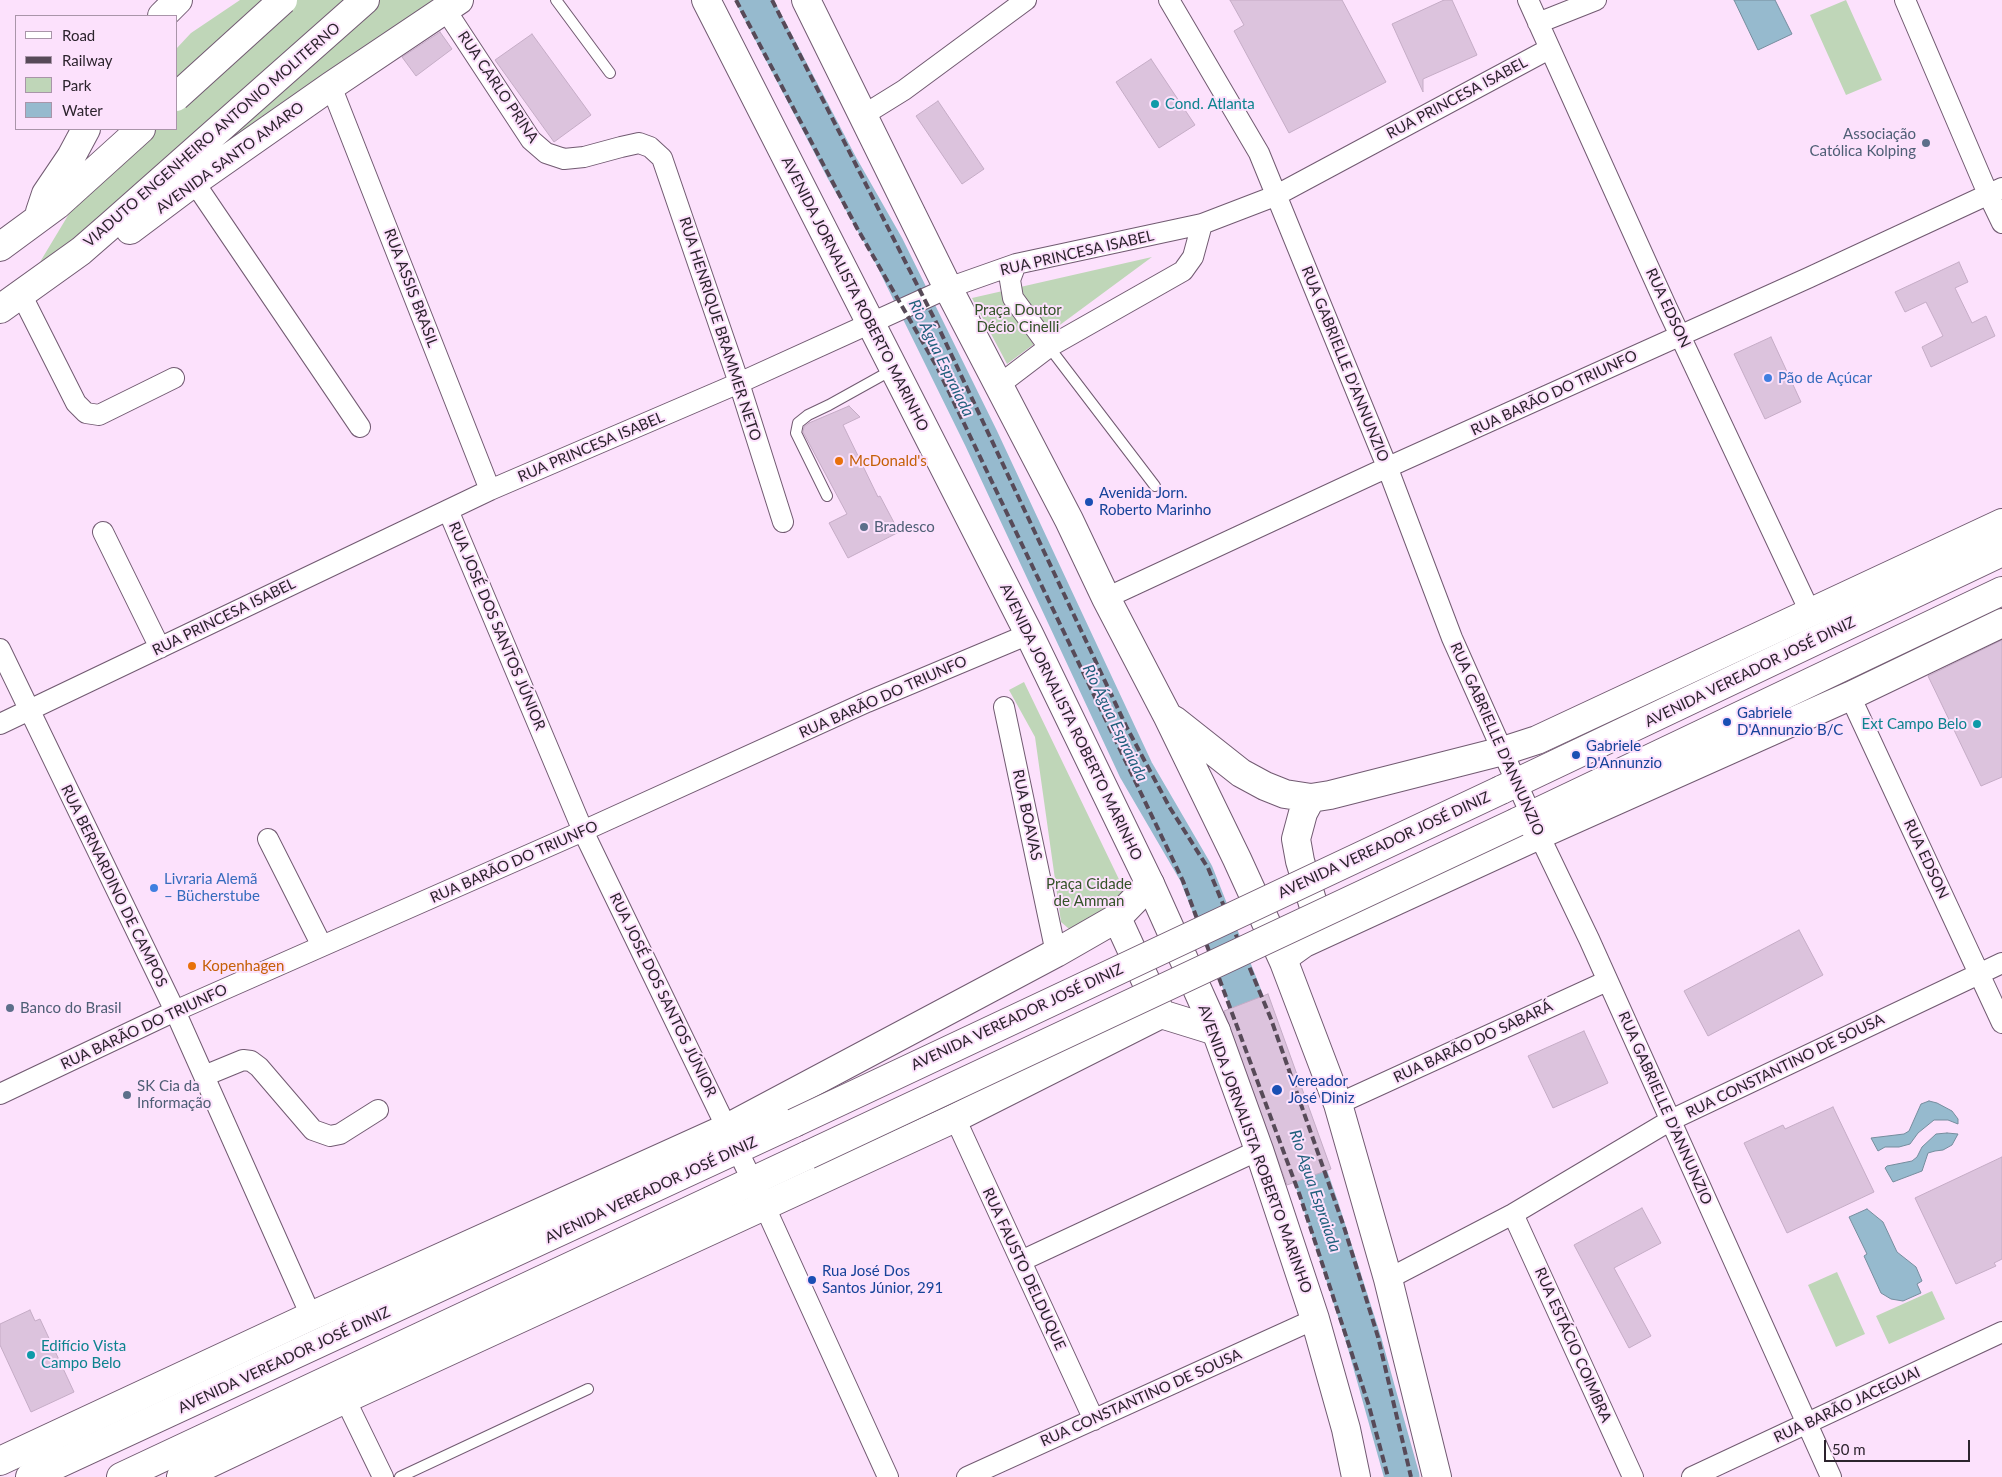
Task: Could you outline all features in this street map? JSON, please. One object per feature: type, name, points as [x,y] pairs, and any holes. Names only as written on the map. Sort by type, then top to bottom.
[{"type":"main road","points":[[163,15],[178,0]]},
{"type":"main road","points":[[178,94],[283,0]]},
{"type":"main road","name":"VIADUTO ENGENHEIRO ANTONIO MOLITERNO","points":[[81,250],[365,0]]},
{"type":"main road","name":"AVENIDA JORNALISTA ROBERTO MARINHO","points":[[706,0],[872,321],[893,370],[1029,634],[1150,884],[1216,1031],[1315,1319],[1346,1429],[1356,1477]]},
{"type":"main road","points":[[806,0],[946,289],[999,385],[1167,715],[1237,859],[1284,962],[1338,1104],[1388,1280],[1437,1477]]},
{"type":"main road","name":"AVENIDA SANTO AMARO","points":[[11,301],[81,250],[110,245],[194,182],[452,4]]},
{"type":"main road","points":[[47,212],[46,194],[71,158],[85,130]]},
{"type":"main road","points":[[0,247],[47,212],[140,130]]},
{"type":"main road","name":"AVENIDA VEREADOR JOSÉ DINIZ","points":[[1167,715],[1241,773],[1265,786],[1285,794],[1311,798],[1330,795],[1503,751],[1536,740],[1811,614],[2002,523]]},
{"type":"main road","name":"AVENIDA VEREADOR JOSÉ DINIZ","points":[[0,1461],[311,1316],[732,1139],[794,1123],[2002,552]]},
{"type":"main road","points":[[121,1477],[752,1180],[1529,824],[2002,591]]},
{"type":"main road","points":[[1284,962],[1290,953],[1304,943],[1334,929],[1529,824],[1850,696],[2002,623]]},
{"type":"main road","points":[[1311,798],[1303,813],[1296,839],[1300,861],[1318,920],[1325,927],[1334,929]]},
{"type":"main road","name":"AVENIDA VEREADOR JOSÉ DINIZ","points":[[30,1477],[732,1139],[1116,918],[1150,884]]},
{"type":"main road","points":[[1116,918],[1160,1014]]},
{"type":"main road","points":[[181,1477],[345,1399],[955,1118],[1160,1014],[1216,1031]]},
{"type":"street","points":[[862,116],[904,90],[1026,0]]},
{"type":"street","name":"RUA GABRIELLE D'ANNUNZIO","points":[[1169,0],[1259,152],[1275,196],[1388,469],[1452,638],[1503,751],[1509,786],[1608,981],[1831,1477]]},
{"type":"street","name":"RUA EDSON","points":[[1528,0],[1680,335],[1811,614]]},
{"type":"street","points":[[1538,23],[1596,0]]},
{"type":"street","points":[[1905,0],[1995,191],[2002,223]]},
{"type":"street","name":"RUA CARLO PRINA","points":[[452,4],[532,140],[546,153],[564,159],[584,157],[632,144],[644,145]]},
{"type":"street","name":"RUA PRINCESA ISABEL","points":[[0,724],[490,490],[740,383],[872,321],[946,289],[1016,264],[1202,224],[1275,196],[1549,49]]},
{"type":"street","name":"RUA ASSIS BRASIL","points":[[331,86],[490,490]]},
{"type":"street","name":"RUA HENRIQUE BRAMMER NETO","points":[[644,145],[662,158],[666,165],[740,383],[783,522]]},
{"type":"street","points":[[194,182],[360,427]]},
{"type":"street","name":"RUA BARÃO DO TRIUNFO","points":[[1106,598],[1995,191]]},
{"type":"street","points":[[999,385],[1048,347],[1184,271],[1193,257],[1202,224]]},
{"type":"street","points":[[1016,264],[1010,280],[1013,298],[1048,347]]},
{"type":"street","points":[[11,301],[76,403],[86,413],[99,415],[174,378]]},
{"type":"street","name":"RUA JOSÉ DOS SANTOS JÚNIOR","points":[[448,510],[583,831],[765,1207],[888,1477]]},
{"type":"street","points":[[103,532],[160,648]]},
{"type":"street","name":"RUA BARÃO DO TRIUNFO","points":[[0,1094],[175,1011],[583,831],[867,702],[1029,634]]},
{"type":"street","name":"RUA BERNARDINO DE CAMPOS","points":[[0,649],[175,1011],[311,1316]]},
{"type":"street","name":"RUA EDSON","points":[[1850,696],[2002,1023]]},
{"type":"street","name":"RUA BOAVAS","points":[[1004,707],[1056,953]]},
{"type":"street","points":[[268,840],[322,946]]},
{"type":"street","name":"RUA CONSTANTINO DE SOUSA","points":[[1388,1280],[1513,1214],[1671,1120],[2002,962]]},
{"type":"street","name":"RUA BARÃO DO SABARÁ","points":[[1338,1104],[1608,981]]},
{"type":"street","points":[[204,1076],[243,1060],[251,1061],[259,1066],[314,1130],[330,1136],[340,1134],[378,1110]]},
{"type":"street","name":"RUA FAUSTO DELDUQUE","points":[[955,1118],[1094,1420]]},
{"type":"street","points":[[1021,1261],[1258,1150]]},
{"type":"street","name":"RUA ESTÁCIO COIMBRA","points":[[1513,1214],[1633,1477]]},
{"type":"street","name":"RUA CONSTANTINO DE SOUSA","points":[[967,1477],[1315,1319]]},
{"type":"street","name":"RUA BARÃO JACEGUAI","points":[[1692,1477],[2002,1332]]},
{"type":"street","points":[[345,1399],[383,1477]]},
{"type":"lane","points":[[556,0],[610,73]]},
{"type":"lane","points":[[1048,347],[1155,486]]},
{"type":"lane","points":[[827,496],[796,433],[798,423],[808,415],[893,370]]},
{"type":"lane","points":[[400,1477],[588,1389]]},
{"type":"green space","points":[[240,0],[448,0],[363,58],[40,262],[119,130],[178,130],[178,47],[191,33]]},
{"type":"green space","points":[[1846,0],[1882,80],[1846,95],[1810,15]]},
{"type":"green space","name":"Praça Doutor Décio Cinelli","points":[[1152,257],[1007,364],[972,298]]},
{"type":"green space","name":"Praça Cidade de Amman","points":[[1024,682],[1127,896],[1076,935],[1061,922],[1035,737],[1009,690]]},
{"type":"green space","points":[[1837,1272],[1865,1334],[1836,1347],[1808,1285]]},
{"type":"green space","points":[[1932,1291],[1945,1319],[1889,1344],[1876,1316]]},
{"type":"water","points":[[1734,0],[1775,0],[1792,34],[1758,50]]},
{"type":"water","points":[[1929,1101],[1952,1111],[1958,1119],[1958,1124],[1948,1120],[1934,1120],[1918,1133],[1910,1144],[1899,1147],[1885,1147],[1878,1151],[1871,1138],[1904,1134],[1909,1131],[1921,1104]]},
{"type":"water","points":[[1936,1134],[1958,1134],[1952,1145],[1943,1150],[1928,1153],[1922,1171],[1893,1182],[1885,1168],[1887,1166],[1912,1161],[1917,1157],[1922,1147]]},
{"type":"water","points":[[1867,1209],[1883,1222],[1897,1252],[1916,1267],[1922,1281],[1917,1284],[1921,1293],[1903,1301],[1891,1299],[1881,1293],[1864,1256],[1867,1254],[1849,1217]]},
{"type":"building","points":[[1230,0],[1342,0],[1386,82],[1289,133],[1234,31],[1244,25]]},
{"type":"building","points":[[1444,0],[1452,0],[1477,55],[1423,79],[1423,92],[1392,24]]},
{"type":"building","points":[[440,32],[452,49],[416,76],[402,57]]},
{"type":"building","points":[[532,34],[591,115],[554,142],[495,60]]},
{"type":"building","name":"Cond. Atlanta","points":[[1151,59],[1195,125],[1159,148],[1116,82]]},
{"type":"building","points":[[938,101],[984,169],[962,184],[916,116]]},
{"type":"building","points":[[1959,262],[1968,282],[1955,288],[1972,323],[1986,316],[1995,336],[1931,367],[1922,347],[1943,336],[1926,302],[1905,312],[1895,292]]},
{"type":"building","name":"Pão de Açúcar","points":[[1771,337],[1801,402],[1765,419],[1734,354]]},
{"type":"building","points":[[849,406],[860,417],[843,425],[878,497],[880,496],[899,532],[848,558],[829,523],[847,514],[803,432],[804,427],[809,423]]},
{"type":"building","name":"Ext Campo Belo","points":[[2002,640],[2002,777],[1981,786],[1928,676]]},
{"type":"building","points":[[1799,930],[1823,975],[1708,1036],[1684,991]]},
{"type":"building","name":"Vereador José Diniz","points":[[1268,994],[1331,1169],[1287,1185],[1224,1011]]},
{"type":"building","points":[[1584,1031],[1608,1083],[1553,1108],[1528,1056]]},
{"type":"building","points":[[1833,1107],[1874,1192],[1787,1233],[1744,1143],[1783,1125],[1785,1129]]},
{"type":"building","points":[[2002,1157],[2002,1259],[1994,1263],[1996,1266],[1956,1284],[1915,1198]]},
{"type":"building","points":[[1642,1208],[1661,1243],[1614,1268],[1651,1336],[1629,1348],[1574,1245]]},
{"type":"building","name":"Edifício Vista Campo Belo","points":[[30,1310],[35,1321],[40,1319],[74,1392],[31,1412],[0,1345],[0,1324]]},
{"type":"waterway","name":"Rio Água Espraiada","points":[[754,0],[842,168],[887,247],[981,438],[1136,770],[1196,873],[1265,1047]]},
{"type":"waterway","name":"Rio Água Espraiada","points":[[1295,1132],[1364,1341],[1402,1477]]},
{"type":"railway","points":[[736,0],[857,228],[937,367],[1183,881],[1300,1196],[1369,1406],[1388,1477]]},
{"type":"railway","points":[[772,0],[936,322],[1127,728],[1170,808],[1208,868],[1271,1019],[1344,1227],[1378,1337],[1411,1477]]},
{"type":"place","name":"Cond. Atlanta","points":[[1155,104]]},
{"type":"place","name":"Associação Católica Kolping","points":[[1926,143]]},
{"type":"place","name":"Pão de Açúcar","points":[[1768,378]]},
{"type":"place","name":"McDonald's","points":[[839,461]]},
{"type":"place","name":"Avenida Jorn. Roberto Marinho","points":[[1089,502]]},
{"type":"place","name":"Bradesco","points":[[864,527]]},
{"type":"place","name":"Gabriele D'Annunzio B/C","points":[[1727,722]]},
{"type":"place","name":"Ext Campo Belo","points":[[1977,724]]},
{"type":"place","name":"Gabriele D'Annunzio","points":[[1576,755]]},
{"type":"place","name":"Livraria Alemã – Bücherstube","points":[[154,888]]},
{"type":"place","name":"Kopenhagen","points":[[192,966]]},
{"type":"place","name":"Banco do Brasil","points":[[10,1008]]},
{"type":"place","name":"Vereador José Diniz","points":[[1277,1090]]},
{"type":"place","name":"SK Cia da Informação","points":[[127,1095]]},
{"type":"place","name":"Rua José Dos Santos Júnior, 291","points":[[812,1280]]},
{"type":"place","name":"Edifício Vista Campo Belo","points":[[31,1355]]}]
